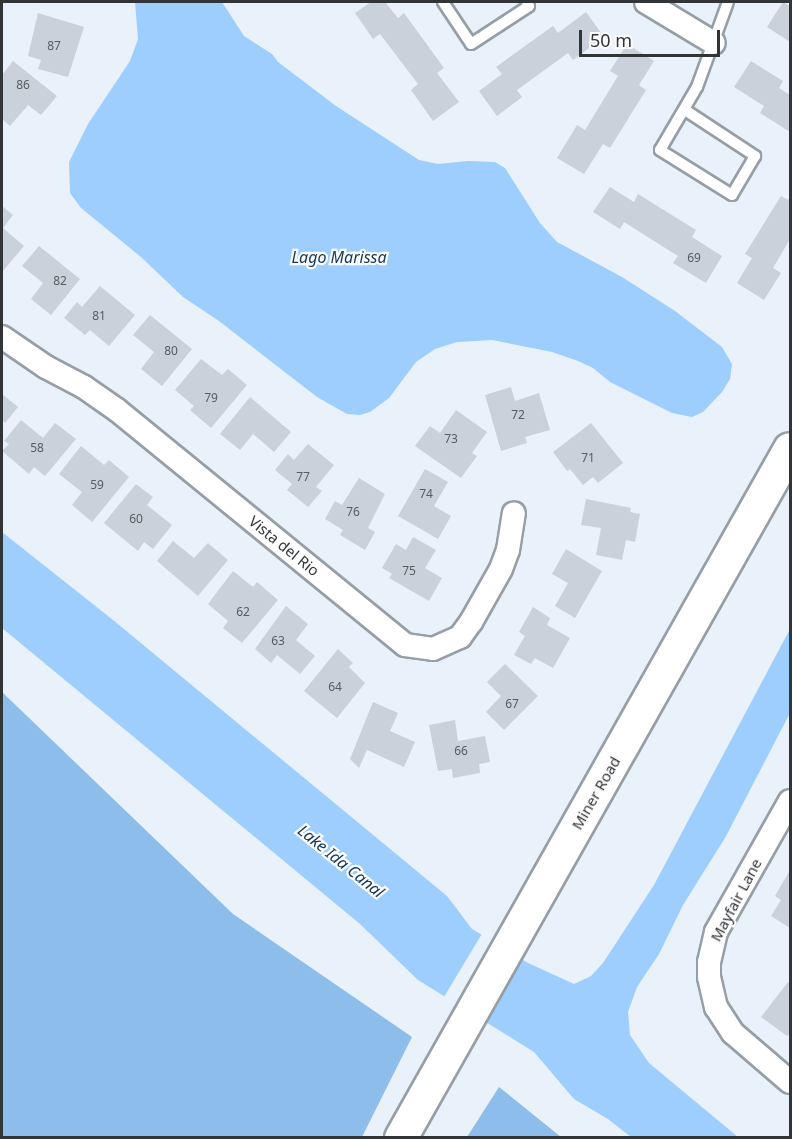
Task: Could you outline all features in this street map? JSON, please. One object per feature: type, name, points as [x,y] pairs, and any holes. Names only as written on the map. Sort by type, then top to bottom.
[{"type":"street","points":[[646,2],[714,43]]},
{"type":"street","name":"Vista del Rio","points":[[2,337],[117,410],[405,645],[433,649],[460,637],[501,569],[508,550],[514,513]]},
{"type":"street","name":"Miner Road","points":[[402,1137],[790,449]]},
{"type":"street","name":"Mayfair Lane","points":[[790,801],[716,932],[710,954],[709,977],[716,1007],[728,1027],[743,1043],[790,1082]]},
{"type":"lane","points":[[444,2],[471,44],[529,6],[527,2]]},
{"type":"lane","points":[[685,110],[756,156],[732,195],[660,150],[697,87],[728,2]]},
{"type":"shaded area","points":[[2,692],[233,914],[412,1037],[362,1137],[2,1137]]},
{"type":"shaded area","points":[[499,1087],[561,1137],[467,1137]]},
{"type":"water","name":"Lago Marissa","points":[[135,2],[222,2],[244,36],[272,54],[278,62],[336,106],[419,160],[438,164],[468,161],[495,162],[505,168],[540,223],[557,242],[622,277],[675,311],[722,347],[732,364],[730,379],[722,392],[703,412],[692,417],[672,413],[610,382],[593,368],[578,361],[552,352],[492,340],[457,342],[435,349],[416,362],[389,398],[370,412],[360,415],[347,414],[317,397],[219,321],[183,297],[141,257],[81,208],[70,193],[69,162],[88,124],[130,61],[138,39]]},
{"type":"water","name":"Lake Ida Canal","points":[[2,532],[113,620],[447,896],[472,929],[528,963],[574,984],[591,976],[603,963],[654,885],[790,629],[790,713],[725,838],[683,905],[659,954],[637,987],[628,1012],[630,1035],[649,1063],[738,1137],[631,1137],[608,1119],[574,1099],[534,1052],[418,980],[360,924],[2,628]]},
{"type":"pier","points":[[483,932],[521,955],[480,1022],[442,1000]]},
{"type":"building","points":[[371,2],[385,2],[398,18],[404,13],[444,68],[437,73],[459,102],[433,121],[411,90],[418,84],[380,34],[373,39],[355,13]]},
{"type":"building","points":[[783,2],[790,6],[790,42],[767,27]]},
{"type":"building","points":[[586,12],[604,37],[573,60],[568,53],[517,90],[522,97],[497,116],[479,91],[502,74],[496,67],[553,26],[558,33]]},
{"type":"building","points":[[38,13],[84,27],[68,77],[38,69],[41,60],[28,56]]},
{"type":"building","points":[[627,44],[654,61],[639,85],[646,90],[610,148],[603,144],[584,174],[557,158],[577,125],[585,130],[618,76],[610,71]]},
{"type":"building","points":[[13,61],[57,96],[41,115],[28,105],[10,126],[2,119],[2,75]]},
{"type":"building","points":[[751,61],[783,81],[779,88],[790,95],[790,132],[760,113],[764,106],[734,87]]},
{"type":"building","points":[[610,187],[634,202],[638,194],[696,230],[692,237],[722,256],[706,283],[673,263],[678,256],[624,222],[620,229],[593,212]]},
{"type":"building","points":[[781,196],[788,200],[790,196],[790,239],[773,268],[781,273],[764,300],[737,283],[752,258],[745,254]]},
{"type":"building","points":[[2,206],[13,215],[3,228],[24,246],[3,271]]},
{"type":"building","points":[[39,246],[80,279],[51,315],[31,299],[43,283],[22,266]]},
{"type":"building","points":[[100,286],[135,315],[109,346],[90,330],[85,335],[64,318],[77,302],[82,307]]},
{"type":"building","points":[[150,315],[192,349],[162,386],[141,369],[154,352],[133,335]]},
{"type":"building","points":[[201,359],[222,375],[228,369],[247,385],[211,428],[190,410],[194,406],[175,390]]},
{"type":"building","points":[[511,387],[515,401],[539,393],[550,430],[525,437],[527,443],[501,451],[485,395]]},
{"type":"building","points":[[2,394],[18,407],[5,423],[2,420]]},
{"type":"building","points":[[250,397],[291,432],[274,452],[253,434],[240,450],[220,434]]},
{"type":"building","points":[[456,410],[487,432],[472,453],[477,456],[461,478],[415,446],[430,426],[440,433]]},
{"type":"building","points":[[21,420],[43,438],[55,423],[76,439],[45,476],[34,467],[29,474],[2,451],[9,444],[4,441]]},
{"type":"building","points":[[591,423],[623,463],[598,483],[593,477],[583,485],[570,469],[567,471],[553,452]]},
{"type":"building","points":[[308,444],[334,465],[316,487],[322,491],[308,507],[287,490],[292,484],[275,470],[288,454],[294,460]]},
{"type":"building","points":[[81,446],[104,465],[109,460],[129,477],[92,522],[72,505],[82,492],[59,474]]},
{"type":"building","points":[[425,469],[448,482],[434,506],[451,516],[438,539],[398,516]]},
{"type":"building","points":[[359,478],[385,494],[368,528],[375,532],[365,550],[340,535],[343,530],[325,519],[335,501],[342,505]]},
{"type":"building","points":[[136,484],[153,497],[147,505],[172,525],[153,549],[144,542],[138,551],[104,523]]},
{"type":"building","points":[[586,499],[631,508],[630,512],[640,514],[635,542],[626,540],[622,560],[596,555],[601,528],[581,525]]},
{"type":"building","points":[[413,537],[436,550],[425,568],[442,578],[429,601],[389,578],[392,574],[382,568],[396,544],[406,550]]},
{"type":"building","points":[[173,541],[194,558],[208,543],[228,560],[198,596],[157,561]]},
{"type":"building","points":[[566,549],[602,571],[575,618],[555,606],[568,583],[552,574]]},
{"type":"building","points":[[233,571],[253,587],[257,582],[278,600],[242,643],[223,628],[228,621],[208,604]]},
{"type":"building","points":[[286,606],[308,624],[296,640],[315,656],[300,674],[277,655],[271,663],[255,649]]},
{"type":"building","points":[[533,607],[550,618],[547,625],[570,638],[553,668],[535,658],[531,664],[514,655],[525,636],[519,632]]},
{"type":"building","points":[[338,649],[353,663],[349,667],[365,683],[337,718],[304,691]]},
{"type":"building","points":[[505,664],[538,696],[504,730],[486,712],[501,696],[487,682]]},
{"type":"building","points":[[373,702],[398,713],[390,731],[415,742],[404,767],[367,750],[359,768],[350,759]]},
{"type":"building","points":[[455,720],[458,741],[485,736],[490,762],[479,764],[480,773],[453,778],[452,769],[438,771],[429,725]]},
{"type":"building","points":[[790,870],[790,928],[771,916],[781,900],[775,896]]},
{"type":"building","points":[[788,982],[790,983],[790,1034],[787,1036],[761,1017]]}]
